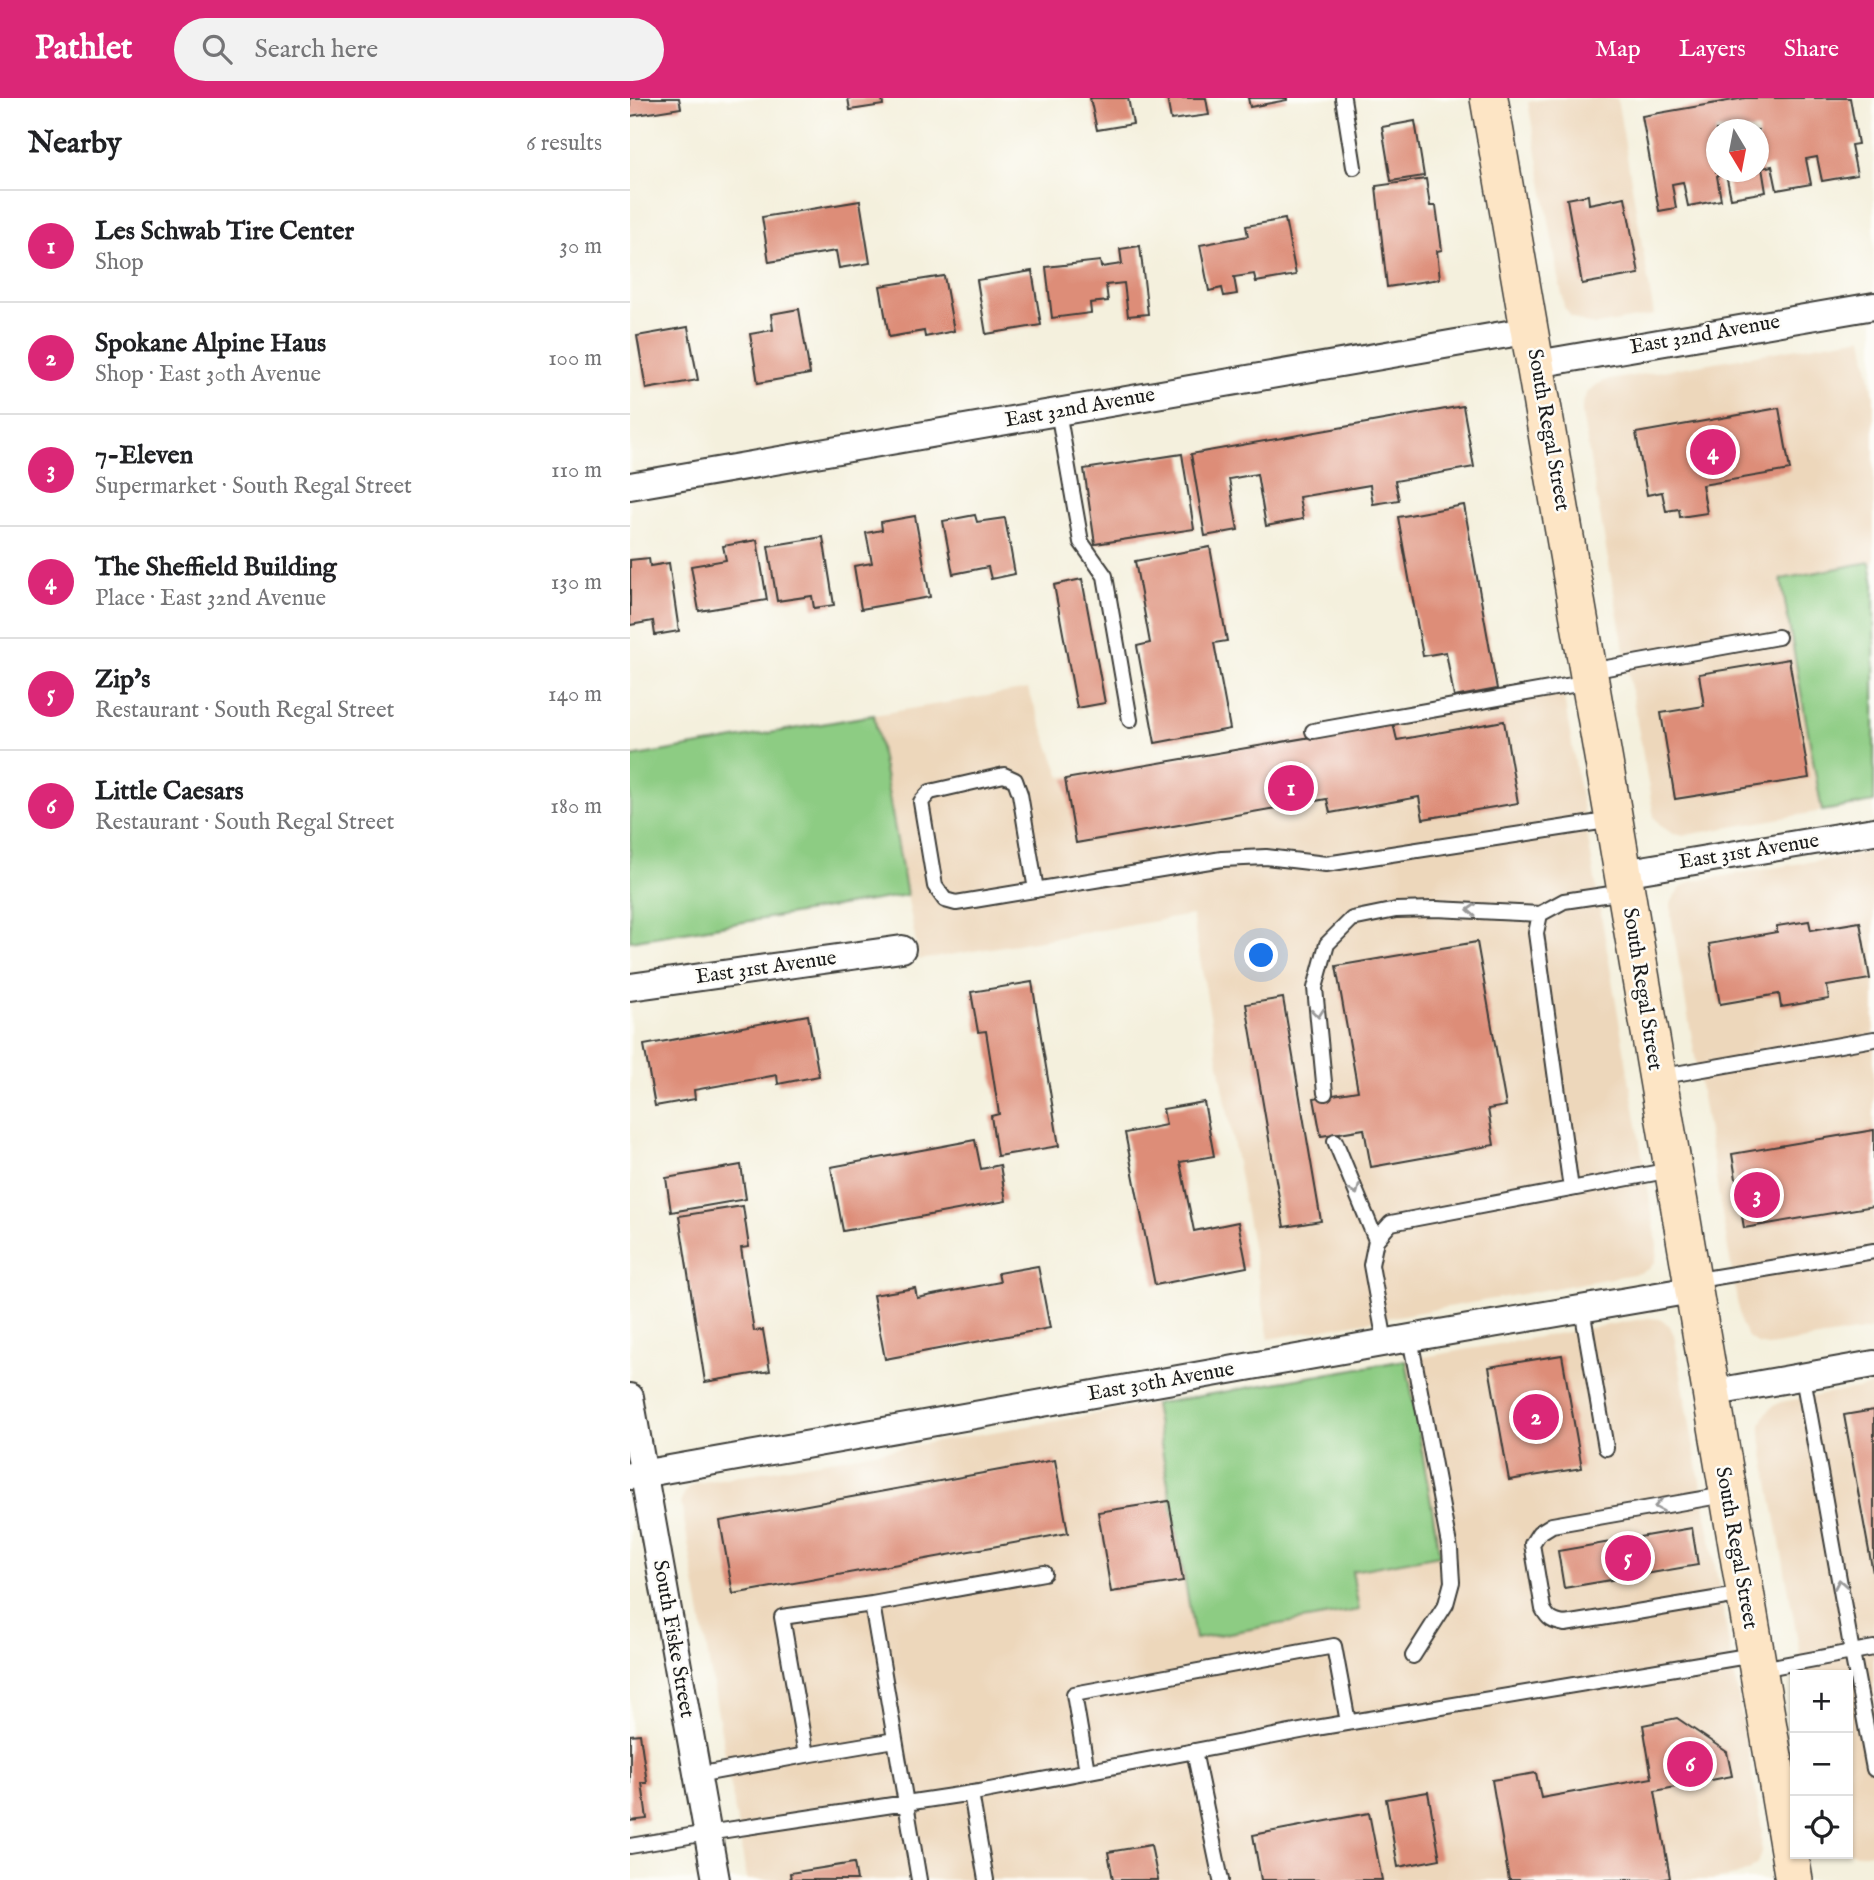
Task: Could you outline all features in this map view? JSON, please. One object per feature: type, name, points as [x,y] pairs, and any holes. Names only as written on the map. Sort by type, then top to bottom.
[{"type":"main road","name":"South Regal Street","points":[[1489,98],[1534,347],[1794,1880]]},
{"type":"street","name":"East 32nd Avenue","points":[[630,486],[1058,411],[1534,347],[1874,306]]},
{"type":"street","name":"East 31st Avenue","points":[[1625,882],[1874,831]]},
{"type":"street","name":"East 31st Avenue","points":[[630,987],[902,948]]},
{"type":"street","name":"East 30th Avenue","points":[[637,1474],[1582,1309],[1691,1285]]},
{"type":"street","points":[[1710,1393],[1874,1364]]},
{"type":"street","name":"South Fiske Street","points":[[630,1397],[637,1474],[716,1880]]},
{"type":"lane","points":[[1342,98],[1354,167]]},
{"type":"lane","points":[[1058,411],[1081,542],[1105,576],[1130,720]]},
{"type":"lane","points":[[1313,730],[1778,637]]},
{"type":"lane","points":[[1036,890],[1020,794],[1015,779],[1004,775],[930,792],[921,803],[935,886],[945,900],[956,903],[1036,890],[1222,859],[1266,857],[1326,864],[1614,820]]},
{"type":"lane","points":[[1325,1093],[1315,988],[1327,944],[1352,919],[1396,910],[1436,909],[1540,914],[1564,901],[1625,882]]},
{"type":"lane","points":[[1540,914],[1536,933],[1571,1189]]},
{"type":"lane","points":[[1657,1077],[1874,1040]]},
{"type":"lane","points":[[1335,1141],[1376,1240]]},
{"type":"lane","points":[[1413,1656],[1446,1604],[1452,1583],[1450,1550],[1398,1340],[1371,1265],[1376,1240],[1391,1223],[1672,1170]]},
{"type":"lane","points":[[1691,1285],[1874,1251]]},
{"type":"lane","points":[[1582,1309],[1606,1448]]},
{"type":"lane","points":[[1803,1377],[1874,1769]]},
{"type":"lane","points":[[1727,1494],[1552,1525],[1539,1533],[1532,1544],[1543,1609],[1553,1622],[1564,1624],[1744,1594]]},
{"type":"lane","points":[[806,1755],[782,1617],[1044,1573]]},
{"type":"lane","points":[[872,1604],[919,1880]]},
{"type":"lane","points":[[1087,1771],[1074,1694],[1334,1646],[1348,1722]]},
{"type":"lane","points":[[630,1846],[971,1793],[1348,1722],[1755,1662],[1874,1648]]},
{"type":"lane","points":[[697,1775],[895,1740]]},
{"type":"lane","points":[[1194,1751],[1221,1880]]},
{"type":"lane","points":[[971,1793],[986,1880]]},
{"type":"shaded area","points":[[1550,98],[1617,98],[1654,315],[1596,325],[1571,317],[1564,307],[1528,102]]},
{"type":"shaded area","points":[[1863,337],[1874,397],[1874,562],[1781,579],[1822,811],[1686,835],[1673,834],[1654,817],[1582,405],[1587,393],[1603,381]]},
{"type":"shaded area","points":[[1028,689],[1061,777],[1563,692],[1657,1242],[1655,1262],[1649,1269],[1639,1273],[1269,1339],[1192,915],[919,960],[874,715]]},
{"type":"shaded area","points":[[1874,851],[1874,1329],[1768,1346],[1757,1344],[1748,1337],[1741,1324],[1671,917],[1671,904],[1682,887],[1693,881]]},
{"type":"shaded area","points":[[1648,1318],[1660,1319],[1669,1325],[1674,1335],[1762,1829],[1761,1852],[1757,1864],[1749,1871],[1713,1880],[747,1880],[682,1508],[681,1501],[690,1487],[697,1483],[1154,1404],[1195,1639],[1358,1610],[1352,1571],[1440,1555],[1406,1360]]},
{"type":"shaded area","points":[[1874,1386],[1874,1852],[1853,1853],[1853,1670],[1803,1670],[1761,1438],[1761,1425],[1765,1415],[1781,1402]]},
{"type":"green space","points":[[1870,562],[1874,585],[1874,802],[1822,811],[1781,579]]},
{"type":"green space","points":[[874,715],[907,895],[630,941],[630,757]]},
{"type":"green space","points":[[1406,1360],[1440,1555],[1352,1571],[1359,1610],[1195,1639],[1154,1404]]},
{"type":"building","points":[[630,98],[679,98],[681,108],[630,116]]},
{"type":"building","points":[[848,98],[882,98],[883,105],[850,110]]},
{"type":"building","points":[[1090,98],[1128,98],[1133,124],[1097,130]]},
{"type":"building","points":[[1167,98],[1206,98],[1209,115],[1171,120]]},
{"type":"building","points":[[1248,98],[1287,98],[1287,100],[1250,107]]},
{"type":"building","points":[[1745,98],[1850,98],[1858,144],[1851,145],[1857,175],[1822,181],[1817,157],[1806,159],[1811,184],[1777,190],[1772,166],[1769,167],[1769,119],[1706,119],[1706,182],[1718,182],[1721,200],[1688,206],[1683,182],[1672,184],[1676,208],[1659,211],[1642,116]]},
{"type":"building","points":[[1415,121],[1424,176],[1391,181],[1382,127]]},
{"type":"building","points":[[1426,179],[1430,206],[1436,206],[1442,250],[1437,251],[1440,279],[1387,287],[1376,186]]},
{"type":"building","points":[[1728,182],[1764,182],[1766,192],[1731,198]]},
{"type":"building","points":[[1588,195],[1589,204],[1625,197],[1639,274],[1582,284],[1567,199]]},
{"type":"building","points":[[860,201],[870,263],[839,268],[836,251],[769,262],[762,217]]},
{"type":"building","points":[[1285,219],[1296,275],[1256,282],[1254,274],[1234,277],[1237,294],[1224,296],[1222,288],[1209,291],[1200,245],[1248,236],[1246,226]]},
{"type":"building","points":[[1140,246],[1148,314],[1128,316],[1124,283],[1106,285],[1108,301],[1090,303],[1091,313],[1052,318],[1046,267],[1100,261],[1101,267],[1122,264],[1120,249]]},
{"type":"building","points":[[1032,271],[1041,325],[986,334],[977,280]]},
{"type":"building","points":[[944,276],[954,331],[925,337],[924,331],[889,337],[880,286]]},
{"type":"building","points":[[799,309],[810,374],[758,383],[750,334],[773,330],[771,314]]},
{"type":"building","points":[[688,327],[698,380],[646,389],[637,336]]},
{"type":"building","points":[[1463,406],[1474,467],[1395,481],[1399,500],[1373,504],[1370,485],[1299,497],[1303,519],[1266,526],[1257,474],[1229,479],[1238,530],[1205,536],[1191,454]]},
{"type":"building","points":[[1779,408],[1790,470],[1702,485],[1707,513],[1680,517],[1679,509],[1666,511],[1662,492],[1647,495],[1636,433]]},
{"type":"building","points":[[1182,454],[1194,529],[1095,544],[1084,469]]},
{"type":"building","points":[[1464,505],[1497,689],[1454,697],[1446,652],[1423,656],[1398,517]]},
{"type":"building","points":[[975,515],[977,522],[1005,518],[1015,574],[991,579],[988,567],[953,574],[943,521]]},
{"type":"building","points":[[915,516],[930,597],[861,609],[854,566],[872,563],[866,533],[882,530],[881,522]]},
{"type":"building","points":[[823,537],[834,605],[814,608],[812,596],[777,601],[768,546]]},
{"type":"building","points":[[757,540],[767,600],[699,611],[691,566],[726,560],[723,546]]},
{"type":"building","points":[[1210,547],[1227,641],[1214,643],[1230,729],[1155,743],[1137,646],[1150,643],[1135,561]]},
{"type":"building","points":[[649,558],[650,566],[669,563],[679,631],[655,635],[653,621],[630,625],[630,560]]},
{"type":"building","points":[[1082,579],[1105,703],[1077,708],[1054,585]]},
{"type":"building","points":[[1789,659],[1809,778],[1675,799],[1661,713],[1704,706],[1699,674]]},
{"type":"building","points":[[1504,721],[1518,803],[1423,819],[1419,797],[1330,813],[1327,799],[1076,843],[1065,779],[1393,723],[1397,740]]},
{"type":"building","points":[[1809,921],[1811,930],[1860,922],[1870,979],[1827,986],[1829,999],[1781,1007],[1779,994],[1720,1004],[1709,944],[1777,932],[1777,926]]},
{"type":"building","points":[[1477,942],[1506,1106],[1488,1109],[1494,1145],[1371,1167],[1364,1129],[1321,1136],[1314,1098],[1358,1091],[1336,966]]},
{"type":"building","points":[[1032,982],[1059,1146],[997,1156],[991,1116],[999,1114],[986,1031],[978,1032],[971,992]]},
{"type":"building","points":[[1283,998],[1321,1221],[1284,1227],[1246,1004]]},
{"type":"building","points":[[808,1015],[819,1076],[778,1084],[777,1075],[694,1090],[695,1099],[655,1106],[644,1045]]},
{"type":"building","points":[[1204,1102],[1214,1156],[1180,1162],[1194,1231],[1238,1222],[1247,1267],[1155,1285],[1125,1133],[1166,1125],[1163,1109]]},
{"type":"building","points":[[1874,1130],[1874,1206],[1744,1228],[1732,1154]]},
{"type":"building","points":[[975,1140],[981,1169],[1000,1165],[1006,1201],[843,1231],[831,1167]]},
{"type":"building","points":[[741,1165],[746,1199],[671,1212],[666,1178]]},
{"type":"building","points":[[743,1206],[749,1247],[741,1248],[754,1331],[763,1330],[770,1371],[705,1382],[679,1216]]},
{"type":"building","points":[[1038,1266],[1050,1328],[885,1359],[873,1295],[915,1288],[917,1298],[1000,1282],[998,1273]]},
{"type":"building","points":[[1562,1355],[1582,1468],[1509,1480],[1489,1367]]},
{"type":"building","points":[[1874,1410],[1874,1573],[1873,1573],[1844,1415]]},
{"type":"building","points":[[1055,1460],[1068,1533],[733,1594],[720,1521]]},
{"type":"building","points":[[1169,1501],[1183,1581],[1111,1592],[1098,1512]]},
{"type":"building","points":[[1692,1528],[1698,1565],[1564,1588],[1558,1551]]},
{"type":"building","points":[[1677,1718],[1727,1752],[1732,1776],[1655,1791],[1670,1878],[1509,1880],[1492,1780],[1536,1773],[1541,1798],[1652,1778],[1643,1725]]},
{"type":"building","points":[[640,1734],[647,1783],[642,1783],[647,1819],[630,1821],[630,1735]]},
{"type":"building","points":[[1428,1792],[1440,1859],[1398,1867],[1386,1799]]},
{"type":"building","points":[[1369,1813],[1382,1880],[1261,1880],[1253,1835]]},
{"type":"building","points":[[1151,1845],[1158,1880],[1113,1880],[1108,1852]]},
{"type":"building","points":[[854,1863],[857,1880],[791,1880],[790,1873]]},
{"type":"place","name":"The Sheffield Building","points":[[1713,452]]},
{"type":"place","name":"Les Schwab Tire Center","points":[[1291,788]]},
{"type":"place","name":"7-Eleven","points":[[1757,1195]]},
{"type":"place","name":"Spokane Alpine Haus","points":[[1536,1417]]},
{"type":"place","name":"Zip's","points":[[1628,1558]]},
{"type":"place","name":"Little Caesars","points":[[1690,1764]]}]
